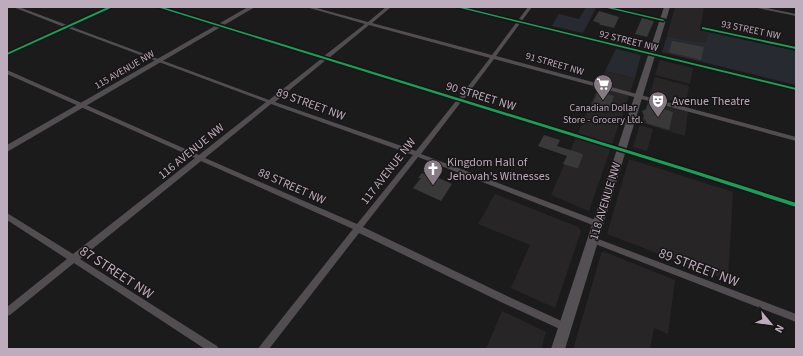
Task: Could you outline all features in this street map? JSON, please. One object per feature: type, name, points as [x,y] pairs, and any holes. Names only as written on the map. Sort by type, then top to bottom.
[{"type":"main road","name":"118 AVENUE NW","points":[[558,349],[667,7]]},
{"type":"street","name":"89 STREET NW","points":[[15,7],[270,102],[416,154],[598,224]]},
{"type":"street","points":[[7,54],[111,7]]},
{"type":"street","name":"90 STREET NW","points":[[159,7],[796,205]]},
{"type":"street","name":"115 AVENUE NW","points":[[7,148],[252,7]]},
{"type":"street","name":"91 STREET NW","points":[[308,7],[796,139]]},
{"type":"street","name":"116 AVENUE NW","points":[[7,312],[389,7]]},
{"type":"street","name":"92 STREET NW","points":[[458,7],[796,89]]},
{"type":"street","name":"117 AVENUE NW","points":[[263,349],[357,228],[460,100],[530,7]]},
{"type":"street","points":[[605,7],[663,20]]},
{"type":"street","points":[[755,7],[796,15]]},
{"type":"street","name":"93 STREET NW","points":[[703,28],[796,48]]},
{"type":"street","name":"88 STREET NW","points":[[7,72],[357,228],[565,327]]},
{"type":"street","name":"87 STREET NW","points":[[7,216],[214,349]]},
{"type":"street","name":"89 STREET NW","points":[[593,240],[796,318]]},
{"type":"shaded area","points":[[586,7],[596,8],[583,33],[552,26],[559,14],[579,19]]},
{"type":"shaded area","points":[[675,7],[704,7],[700,30],[708,32],[706,42],[689,41],[667,36]]},
{"type":"shaded area","points":[[708,32],[796,51],[796,85],[662,52],[667,36],[689,41],[706,42]]},
{"type":"shaded area","points":[[616,49],[641,55],[635,78],[605,71]]},
{"type":"shaded area","points":[[660,60],[693,68],[690,84],[655,75]]},
{"type":"shaded area","points":[[605,71],[635,78],[589,211],[551,195]]},
{"type":"shaded area","points":[[655,77],[689,86],[686,104],[650,94]]},
{"type":"shaded area","points":[[648,100],[688,111],[685,136],[642,123]]},
{"type":"shaded area","points":[[640,125],[653,129],[647,151],[633,147]]},
{"type":"shaded area","points":[[629,159],[733,192],[728,280],[607,234]]},
{"type":"shaded area","points":[[495,194],[578,227],[581,231],[555,308],[511,288],[530,245],[478,224]]},
{"type":"shaded area","points":[[602,251],[675,280],[668,334],[654,328],[650,349],[573,349]]},
{"type":"shaded area","points":[[502,311],[546,332],[541,349],[486,349]]},
{"type":"building","points":[[599,11],[619,17],[614,28],[601,25],[599,24],[600,23],[593,21]]},
{"type":"building","points":[[642,18],[654,21],[647,37],[635,34]]},
{"type":"building","points":[[672,41],[704,47],[701,60],[669,52]]},
{"type":"building","name":"Canadian Dollar Store - Grocery Ltd.","points":[[598,91],[614,96],[608,112],[591,107]]},
{"type":"building","name":"Avenue Theatre","points":[[648,104],[673,112],[669,130],[646,123],[646,120],[643,119],[644,116],[642,111],[646,109]]},
{"type":"building","points":[[544,135],[560,140],[557,146],[583,155],[578,168],[563,164],[567,156],[538,146]]},
{"type":"building","name":"Kingdom Hall of Jehovah's Witnesses","points":[[422,173],[427,175],[428,173],[452,184],[441,201],[413,188],[421,178],[418,178]]},
{"type":"cycle path","points":[[7,54],[111,7]]},
{"type":"cycle path","points":[[159,7],[796,205]]},
{"type":"cycle path","points":[[458,7],[796,89]]},
{"type":"cycle path","points":[[605,7],[663,20]]},
{"type":"cycle path","points":[[703,28],[796,48]]},
{"type":"place","name":"Canadian Dollar Store - Grocery Ltd.","points":[[603,101]]},
{"type":"place","name":"Avenue Theatre","points":[[658,118]]},
{"type":"place","name":"Kingdom Hall of Jehovah's Witnesses","points":[[433,186]]}]
